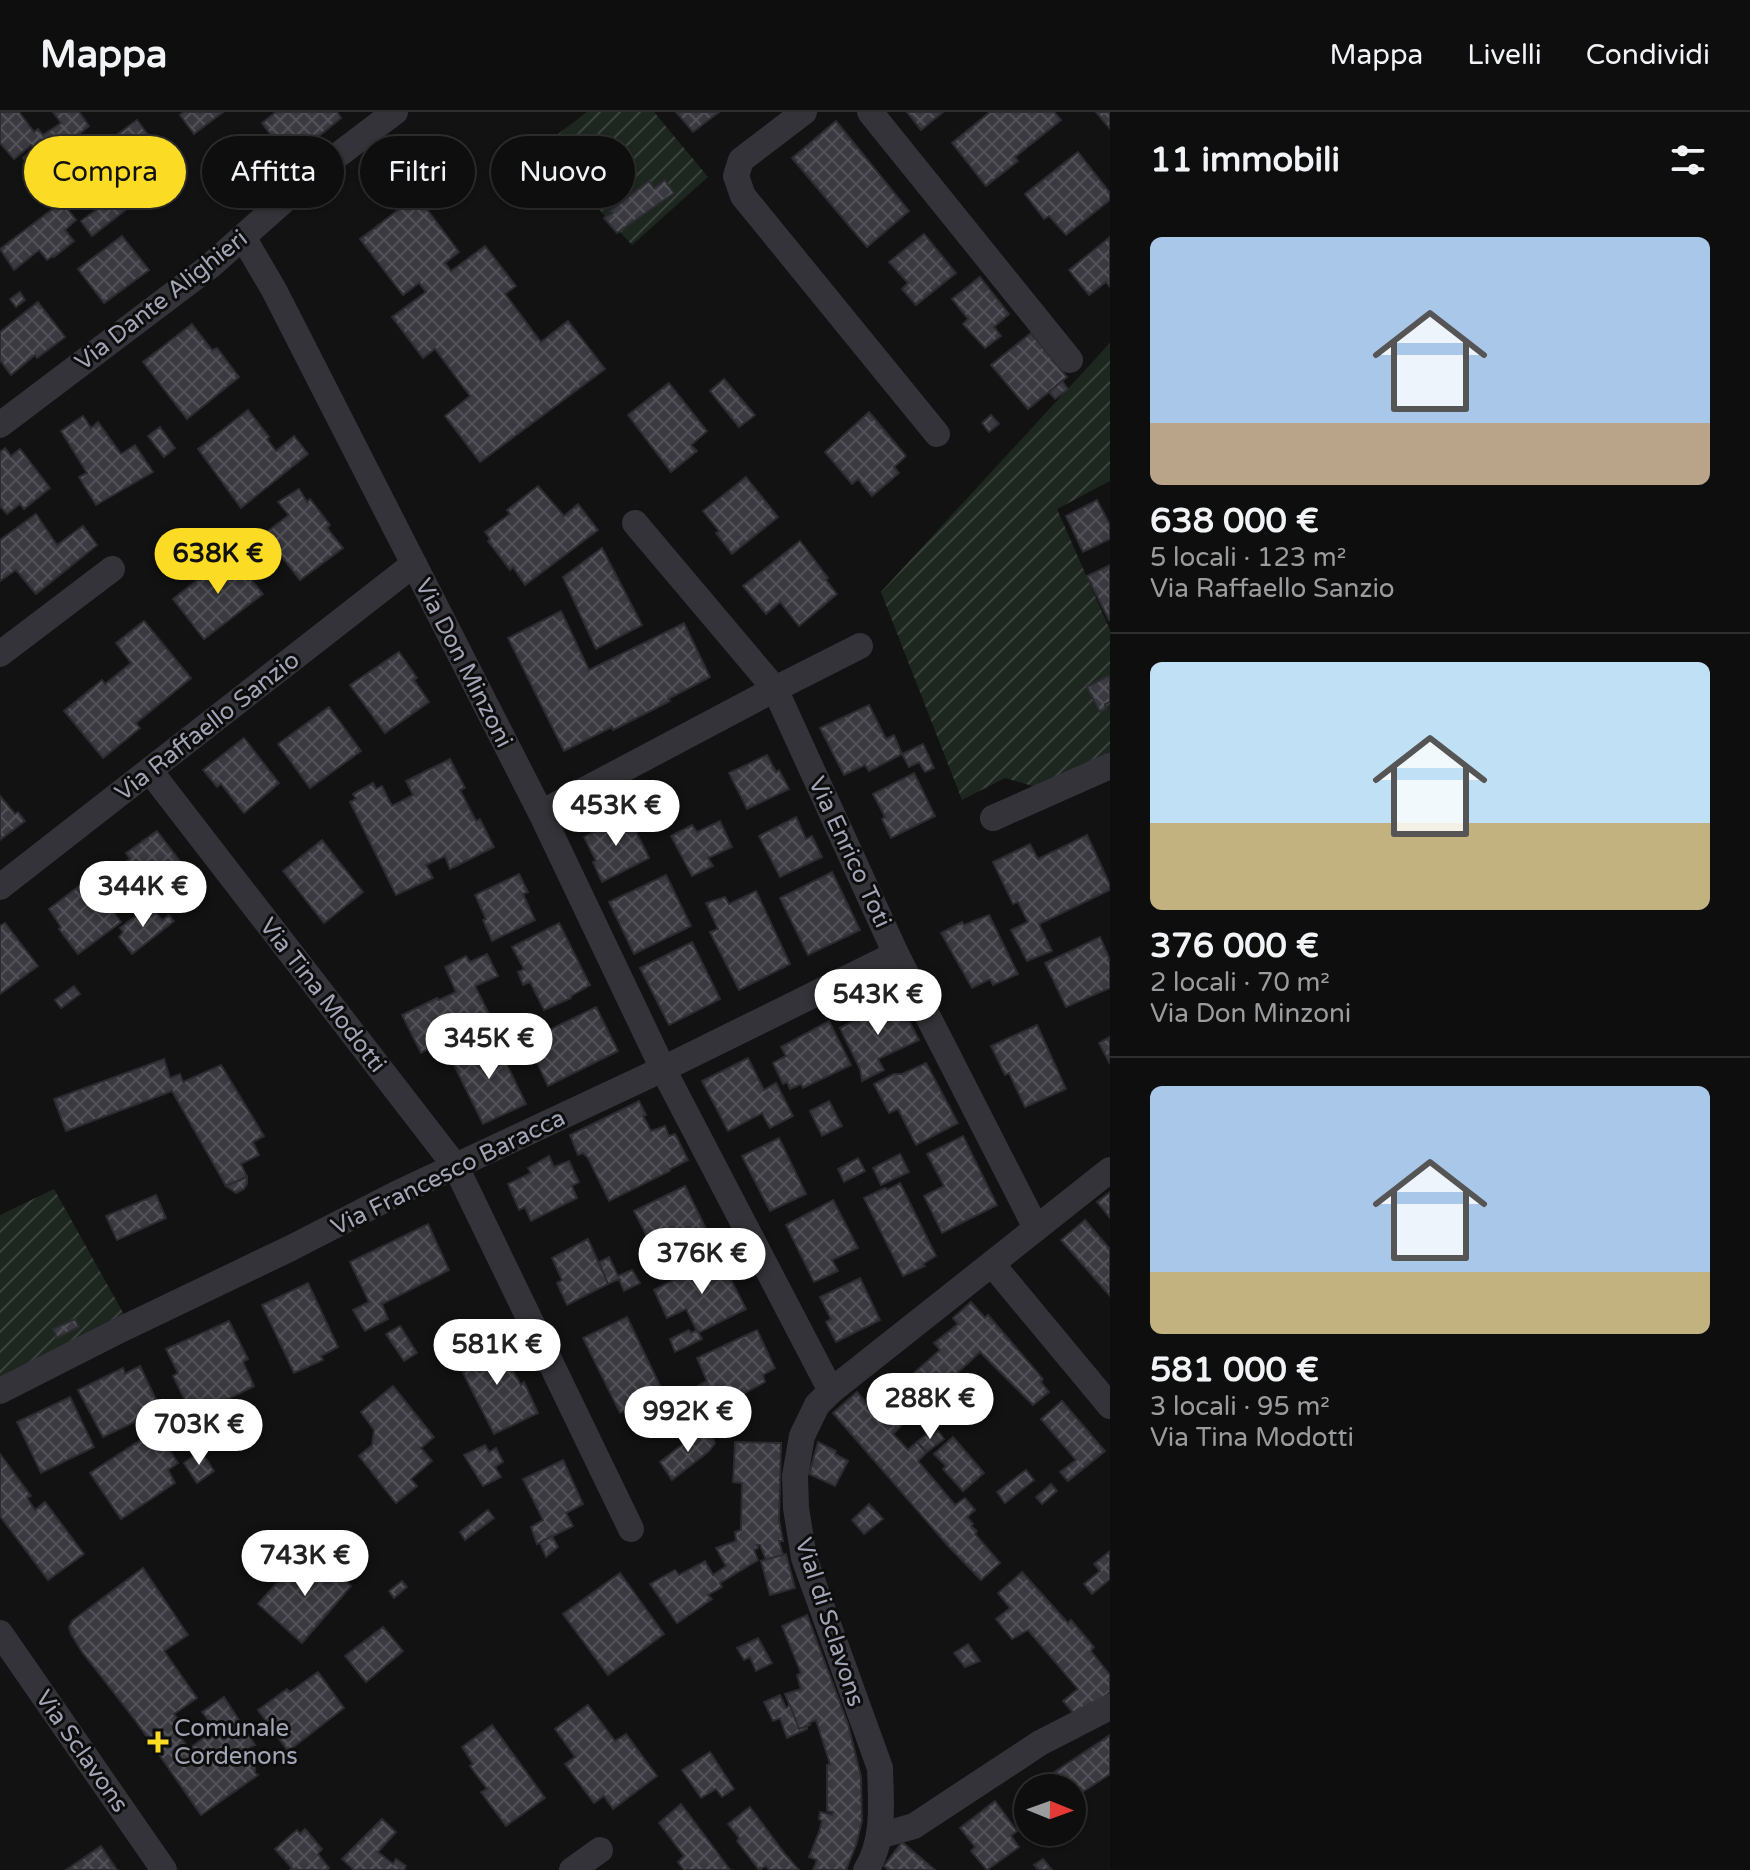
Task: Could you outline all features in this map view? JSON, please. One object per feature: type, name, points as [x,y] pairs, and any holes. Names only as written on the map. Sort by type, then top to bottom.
[{"type":"street","name":"Via Dante Alighieri","points":[[0,425],[209,267],[317,171],[395,112]]},
{"type":"street","points":[[804,112],[741,160],[736,176],[743,196],[937,434]]},
{"type":"street","points":[[870,112],[1070,360]]},
{"type":"street","name":"Via Don Minzoni","points":[[243,237],[274,290],[541,813],[663,1069],[831,1391]]},
{"type":"street","name":"Via Enrico Toti","points":[[635,523],[775,689],[896,954],[1036,1228]]},
{"type":"street","name":"Via Raffaello Sanzio","points":[[0,887],[414,564]]},
{"type":"street","points":[[0,654],[112,569]]},
{"type":"street","points":[[541,813],[860,646]]},
{"type":"street","points":[[993,818],[1110,766]]},
{"type":"street","name":"Via Tina Modotti","points":[[150,771],[456,1167],[631,1529]]},
{"type":"street","name":"Via Francesco Baracca","points":[[0,1391],[396,1194],[663,1069],[896,954]]},
{"type":"street","name":"Vial di Sclavons","points":[[866,1870],[879,1836],[880,1768],[804,1558],[796,1508],[795,1476],[802,1436],[817,1405],[831,1391],[1110,1170]]},
{"type":"street","points":[[992,1264],[1110,1406]]},
{"type":"street","name":"Via Sclavons","points":[[0,1633],[164,1870]]},
{"type":"street","points":[[879,1836],[914,1826],[1040,1743],[1110,1707]]},
{"type":"street","points":[[572,1870],[600,1850]]},
{"type":"shaded area","points":[[587,112],[654,112],[708,177],[632,245],[598,208],[635,208],[635,136],[555,136]]},
{"type":"shaded area","points":[[1110,343],[1110,481],[1057,509],[1110,630],[1110,759],[1047,790],[1005,778],[962,800],[881,592]]},
{"type":"shaded area","points":[[54,1189],[126,1318],[0,1387],[0,1215]]},
{"type":"building","points":[[0,112],[19,112],[34,132],[38,129],[43,135],[61,123],[53,112],[79,112],[89,126],[79,136],[24,136],[24,151],[14,159],[0,143]]},
{"type":"building","points":[[184,112],[223,112],[194,134],[180,115]]},
{"type":"building","points":[[276,112],[337,112],[341,118],[319,136],[272,136],[262,123]]},
{"type":"building","points":[[676,112],[719,112],[693,132]]},
{"type":"building","points":[[907,112],[943,112],[921,130]]},
{"type":"building","points":[[990,112],[1054,112],[1061,120],[1015,157],[1018,161],[986,186],[952,143]]},
{"type":"building","points":[[1096,112],[1110,112],[1110,129]]},
{"type":"building","points":[[137,120],[149,136],[115,136]]},
{"type":"building","points":[[836,121],[909,211],[867,247],[792,158]]},
{"type":"building","points":[[1078,152],[1110,193],[1110,200],[1066,235],[1049,216],[1044,219],[1025,194]]},
{"type":"building","points":[[665,180],[674,193],[617,233],[604,218],[613,213],[610,211],[614,208],[635,208],[635,192],[649,181],[654,188]]},
{"type":"building","points":[[54,208],[67,208],[76,220],[65,230],[74,241],[47,260],[39,250],[14,270],[0,249]]},
{"type":"building","points":[[99,208],[128,208],[92,236],[81,221]]},
{"type":"building","points":[[401,208],[426,208],[459,252],[445,263],[451,271],[485,246],[516,286],[505,294],[541,342],[568,321],[605,369],[480,462],[445,416],[470,396],[435,349],[423,358],[392,317],[426,292],[419,283],[403,295],[360,239]]},
{"type":"building","points":[[924,234],[956,273],[916,305],[902,289],[908,283],[889,262]]},
{"type":"building","points":[[122,236],[149,270],[104,303],[78,269]]},
{"type":"building","points":[[1110,237],[1110,287],[1106,282],[1089,295],[1069,270]]},
{"type":"building","points":[[980,277],[1009,314],[994,327],[1001,336],[985,348],[963,324],[968,319],[952,299]]},
{"type":"building","points":[[20,292],[25,300],[16,307],[10,299]]},
{"type":"building","points":[[38,302],[65,337],[37,358],[35,355],[11,375],[0,360],[0,332]]},
{"type":"building","points":[[192,324],[212,350],[217,348],[239,377],[187,419],[143,362]]},
{"type":"building","points":[[1031,333],[1067,377],[1028,409],[991,365]]},
{"type":"building","points":[[724,379],[755,415],[739,427],[710,391]]},
{"type":"building","points":[[1062,381],[1068,389],[1055,399],[1049,392]]},
{"type":"building","points":[[669,383],[707,431],[691,445],[697,451],[671,472],[628,415]]},
{"type":"building","points":[[248,410],[276,451],[294,436],[308,454],[241,508],[198,449]]},
{"type":"building","points":[[869,412],[906,456],[894,467],[899,473],[872,496],[858,479],[852,484],[825,452]]},
{"type":"building","points":[[991,415],[999,424],[989,432],[982,423]]},
{"type":"building","points":[[83,416],[91,428],[98,422],[121,454],[135,445],[153,472],[96,505],[79,477],[87,473],[61,431]]},
{"type":"building","points":[[160,427],[175,448],[164,457],[148,436]]},
{"type":"building","points":[[5,448],[11,456],[20,449],[50,488],[24,509],[20,504],[7,514],[0,506],[0,452]]},
{"type":"building","points":[[746,477],[778,517],[732,554],[703,511]]},
{"type":"building","points":[[538,486],[564,516],[578,504],[598,530],[525,585],[513,567],[510,570],[488,541],[490,539],[485,532],[510,514],[507,510]]},
{"type":"building","points":[[299,489],[307,502],[310,499],[330,525],[327,528],[343,548],[300,580],[264,534],[289,515],[278,502]]},
{"type":"building","points":[[1097,500],[1110,525],[1110,539],[1083,552],[1066,516]]},
{"type":"building","points":[[36,514],[57,545],[83,526],[97,545],[36,594],[16,570],[0,581],[0,540]]},
{"type":"building","points":[[800,541],[837,594],[799,626],[780,602],[766,614],[743,586]]},
{"type":"building","points":[[602,548],[642,625],[596,649],[563,577]]},
{"type":"building","points":[[231,554],[263,594],[204,639],[173,599]]},
{"type":"building","points":[[1110,565],[1110,620],[1109,620],[1087,576]]},
{"type":"building","points":[[561,611],[589,670],[684,623],[710,677],[613,730],[612,727],[564,751],[508,638]]},
{"type":"building","points":[[144,621],[191,678],[136,723],[140,728],[103,758],[64,711],[102,680],[105,684],[131,663],[116,643]]},
{"type":"building","points":[[399,652],[429,702],[385,733],[350,685]]},
{"type":"building","points":[[1108,676],[1110,702],[1100,712],[1087,687]]},
{"type":"building","points":[[869,705],[886,739],[894,735],[902,754],[869,771],[865,765],[844,775],[820,728]]},
{"type":"building","points":[[329,707],[361,751],[310,788],[278,744]]},
{"type":"building","points":[[244,738],[279,783],[244,813],[221,784],[217,787],[203,770]]},
{"type":"building","points":[[923,744],[934,768],[925,772],[919,762],[909,767],[902,754]]},
{"type":"building","points":[[767,755],[789,789],[747,809],[729,773]]},
{"type":"building","points":[[450,759],[465,788],[460,790],[494,847],[450,869],[445,856],[426,865],[433,878],[396,895],[350,802],[356,799],[353,794],[373,783],[376,789],[382,786],[392,806],[413,795],[406,781]]},
{"type":"building","points":[[914,773],[935,816],[891,838],[873,794]]},
{"type":"building","points":[[0,796],[25,821],[0,840]]},
{"type":"building","points":[[628,815],[649,858],[602,882],[584,837]]},
{"type":"building","points":[[796,817],[806,839],[812,836],[822,857],[780,877],[759,836]]},
{"type":"building","points":[[720,821],[732,847],[708,858],[713,866],[692,876],[671,836],[692,825],[697,832]]},
{"type":"building","points":[[157,831],[185,872],[162,890],[155,885],[147,891],[124,863],[130,859],[126,853]]},
{"type":"building","points":[[1087,835],[1110,890],[1039,924],[1052,951],[1027,961],[1011,930],[1028,922],[1018,902],[1013,904],[993,862],[1030,844],[1038,859]]},
{"type":"building","points":[[322,840],[363,892],[324,923],[283,871]]},
{"type":"building","points":[[832,872],[860,930],[808,955],[780,898]]},
{"type":"building","points":[[519,874],[528,892],[523,894],[535,920],[492,941],[475,895]]},
{"type":"building","points":[[666,875],[691,926],[634,954],[609,902]]},
{"type":"building","points":[[87,880],[121,922],[78,954],[59,929],[61,927],[49,909]]},
{"type":"building","points":[[756,891],[790,964],[739,990],[710,932],[718,929],[706,903],[725,897],[729,904]]},
{"type":"building","points":[[145,899],[150,905],[137,915],[132,909]]},
{"type":"building","points":[[150,905],[162,920],[169,915],[174,921],[132,954],[119,937],[123,932],[120,928]]},
{"type":"building","points":[[989,915],[1018,974],[993,985],[990,979],[972,988],[941,933],[962,922],[964,925]]},
{"type":"building","points":[[5,923],[38,966],[0,994],[0,926]]},
{"type":"building","points":[[559,923],[590,985],[544,1010],[530,982],[523,985],[518,972],[524,969],[512,947]]},
{"type":"building","points":[[1100,937],[1110,960],[1110,988],[1066,1007],[1045,963]]},
{"type":"building","points":[[692,942],[720,999],[669,1025],[640,968]]},
{"type":"building","points":[[487,954],[498,976],[475,986],[495,1026],[467,1039],[464,1031],[421,1053],[402,1015],[456,992],[445,967],[466,956],[470,962]]},
{"type":"building","points":[[74,986],[80,994],[61,1008],[55,1000]]},
{"type":"building","points":[[897,998],[919,1040],[878,1059],[884,1070],[862,1081],[860,1069],[840,1028]]},
{"type":"building","points":[[596,1007],[618,1051],[548,1086],[527,1041]]},
{"type":"building","points":[[517,1017],[520,1024],[502,1031],[500,1024]]},
{"type":"building","points":[[829,1021],[851,1065],[803,1088],[801,1084],[790,1089],[787,1082],[783,1084],[773,1063],[786,1056],[781,1047]]},
{"type":"building","points":[[1037,1025],[1066,1089],[1025,1107],[1009,1073],[1005,1075],[991,1046]]},
{"type":"building","points":[[1110,1037],[1110,1064],[1099,1043]]},
{"type":"building","points":[[494,1038],[526,1104],[483,1124],[451,1059]]},
{"type":"building","points":[[748,1058],[764,1090],[776,1083],[793,1116],[770,1128],[762,1113],[728,1131],[702,1081]]},
{"type":"building","points":[[164,1059],[170,1078],[180,1074],[183,1082],[221,1065],[264,1136],[253,1142],[259,1155],[241,1164],[247,1177],[226,1186],[172,1091],[66,1131],[54,1099]]},
{"type":"building","points":[[926,1063],[958,1123],[916,1145],[898,1109],[889,1113],[874,1084]]},
{"type":"building","points":[[639,1101],[651,1131],[665,1126],[669,1136],[675,1134],[688,1160],[609,1201],[588,1158],[583,1153],[578,1155],[570,1135]]},
{"type":"building","points":[[829,1101],[842,1126],[822,1136],[810,1111]]},
{"type":"building","points":[[963,1136],[997,1205],[942,1233],[924,1196],[944,1186],[927,1154]]},
{"type":"building","points":[[779,1138],[806,1194],[770,1211],[742,1156]]},
{"type":"building","points":[[900,1154],[909,1172],[881,1185],[873,1168]]},
{"type":"building","points":[[549,1156],[554,1167],[569,1161],[579,1182],[572,1186],[577,1198],[531,1221],[525,1207],[519,1210],[508,1184],[531,1173],[528,1168]]},
{"type":"building","points":[[858,1158],[865,1171],[844,1182],[838,1169]]},
{"type":"building","points":[[247,1177],[244,1189],[236,1193],[226,1186]]},
{"type":"building","points":[[900,1183],[936,1256],[923,1264],[925,1266],[903,1276],[864,1198]]},
{"type":"building","points":[[685,1186],[712,1241],[662,1266],[634,1211]]},
{"type":"building","points":[[1110,1192],[1110,1218],[1097,1202]]},
{"type":"building","points":[[156,1195],[166,1218],[117,1240],[106,1216]]},
{"type":"building","points":[[833,1200],[858,1248],[832,1260],[838,1271],[814,1282],[786,1225]]},
{"type":"building","points":[[1085,1220],[1110,1249],[1110,1296],[1061,1240]]},
{"type":"building","points":[[428,1224],[449,1270],[382,1304],[388,1319],[365,1331],[353,1310],[369,1302],[350,1262]]},
{"type":"building","points":[[588,1239],[608,1284],[567,1305],[557,1283],[562,1280],[552,1258]]},
{"type":"building","points":[[609,1257],[618,1276],[632,1270],[640,1283],[624,1291],[619,1279],[608,1284],[599,1262]]},
{"type":"building","points":[[716,1258],[719,1263],[722,1262],[746,1309],[698,1333],[686,1309],[667,1318],[654,1290]]},
{"type":"building","points":[[860,1278],[880,1320],[836,1342],[826,1322],[831,1319],[820,1297]]},
{"type":"building","points":[[308,1283],[338,1347],[321,1356],[323,1360],[294,1373],[262,1305]]},
{"type":"building","points":[[971,1302],[985,1318],[988,1315],[1043,1379],[1041,1382],[1049,1392],[1033,1405],[980,1352],[954,1376],[963,1388],[939,1406],[914,1373],[940,1350],[934,1343],[958,1324],[953,1318]]},
{"type":"building","points":[[627,1317],[663,1392],[620,1413],[583,1338]]},
{"type":"building","points":[[75,1319],[79,1327],[57,1338],[53,1329]]},
{"type":"building","points":[[229,1321],[248,1359],[243,1362],[254,1386],[193,1417],[173,1376],[178,1373],[166,1349]]},
{"type":"building","points":[[400,1326],[417,1353],[404,1361],[386,1334]]},
{"type":"building","points":[[689,1330],[691,1333],[697,1330],[702,1339],[675,1352],[670,1339]]},
{"type":"building","points":[[757,1330],[775,1368],[763,1375],[765,1382],[705,1414],[694,1388],[707,1381],[697,1358]]},
{"type":"building","points":[[490,1344],[501,1344],[508,1350],[512,1360],[508,1362],[521,1385],[524,1382],[538,1413],[494,1434],[457,1361]]},
{"type":"building","points":[[140,1366],[158,1404],[144,1411],[147,1416],[103,1437],[78,1390],[123,1368],[125,1374]]},
{"type":"building","points":[[393,1386],[434,1437],[421,1448],[432,1461],[411,1479],[417,1486],[396,1503],[359,1456],[372,1445],[374,1430],[361,1412]]},
{"type":"building","points":[[857,1392],[877,1416],[887,1408],[902,1425],[893,1434],[908,1450],[917,1442],[926,1453],[918,1461],[955,1505],[965,1498],[975,1510],[967,1517],[973,1524],[971,1526],[1000,1563],[981,1580],[833,1413]]},
{"type":"building","points":[[70,1397],[94,1447],[41,1473],[17,1422]]},
{"type":"building","points":[[1062,1401],[1105,1451],[1068,1481],[1060,1472],[1076,1460],[1041,1419]]},
{"type":"building","points":[[709,1429],[715,1443],[672,1480],[660,1462],[688,1440]]},
{"type":"building","points":[[156,1430],[178,1463],[168,1470],[175,1483],[121,1519],[90,1473]]},
{"type":"building","points":[[930,1431],[933,1435],[938,1431],[944,1439],[927,1452],[917,1442]]},
{"type":"building","points":[[953,1437],[984,1473],[963,1491],[934,1454]]},
{"type":"building","points":[[735,1442],[781,1443],[779,1520],[783,1541],[779,1541],[783,1555],[766,1560],[760,1545],[757,1545],[758,1548],[754,1550],[758,1560],[720,1583],[722,1587],[708,1595],[712,1599],[677,1623],[650,1584],[675,1570],[679,1575],[705,1561],[713,1575],[726,1566],[716,1548],[736,1541],[735,1532],[741,1530],[742,1483],[733,1482]]},
{"type":"building","points":[[818,1442],[848,1461],[835,1486],[809,1474]]},
{"type":"building","points":[[485,1445],[489,1452],[496,1448],[503,1462],[495,1467],[501,1477],[483,1486],[464,1455]]},
{"type":"building","points":[[201,1451],[214,1471],[197,1483],[184,1463]]},
{"type":"building","points":[[0,1454],[31,1496],[27,1498],[35,1510],[45,1502],[84,1554],[48,1580],[0,1516]]},
{"type":"building","points":[[563,1460],[583,1504],[566,1513],[573,1526],[537,1544],[531,1527],[543,1520],[523,1479]]},
{"type":"building","points":[[1026,1470],[1034,1480],[1005,1503],[997,1492]]},
{"type":"building","points":[[1051,1484],[1057,1491],[1042,1504],[1036,1497]]},
{"type":"building","points":[[869,1504],[883,1519],[864,1534],[852,1520]]},
{"type":"building","points":[[488,1510],[494,1518],[465,1540],[460,1532]]},
{"type":"building","points":[[552,1536],[558,1547],[546,1557],[540,1543]]},
{"type":"building","points":[[1110,1551],[1110,1579],[1092,1594],[1084,1584],[1100,1571],[1094,1564]]},
{"type":"building","points":[[315,1554],[351,1586],[302,1643],[258,1604],[284,1575],[291,1581]]},
{"type":"building","points":[[786,1554],[795,1588],[770,1595],[761,1561]]},
{"type":"building","points":[[143,1568],[188,1635],[164,1651],[197,1698],[174,1714],[180,1722],[173,1726],[189,1749],[215,1729],[202,1712],[224,1697],[255,1745],[250,1747],[255,1755],[255,1773],[258,1775],[201,1815],[135,1720],[82,1652],[69,1627],[72,1621]]},
{"type":"building","points":[[1022,1572],[1068,1623],[1071,1620],[1094,1647],[1091,1651],[1110,1675],[1110,1692],[1095,1705],[1075,1715],[1063,1701],[1078,1689],[1028,1630],[1012,1639],[996,1619],[1010,1608],[998,1593]]},
{"type":"building","points":[[620,1573],[664,1634],[608,1675],[563,1614]]},
{"type":"building","points":[[402,1581],[407,1587],[394,1598],[389,1591]]},
{"type":"building","points":[[807,1615],[848,1724],[861,1777],[862,1821],[846,1870],[813,1870],[817,1860],[809,1857],[822,1821],[819,1819],[820,1812],[832,1815],[833,1812],[827,1811],[827,1765],[830,1764],[816,1720],[799,1729],[785,1694],[801,1689],[797,1675],[801,1673],[782,1626]]},
{"type":"building","points":[[383,1627],[403,1651],[366,1682],[345,1656]]},
{"type":"building","points":[[758,1638],[772,1663],[756,1671],[750,1657],[744,1660],[737,1648]]},
{"type":"building","points":[[968,1644],[980,1661],[965,1667],[954,1653]]},
{"type":"building","points":[[318,1672],[344,1708],[288,1751],[258,1710]]},
{"type":"building","points":[[780,1695],[786,1708],[790,1705],[799,1729],[807,1726],[807,1729],[787,1738],[780,1718],[773,1721],[764,1702]]},
{"type":"building","points":[[588,1705],[615,1741],[626,1734],[657,1776],[613,1809],[604,1796],[594,1803],[565,1764],[575,1757],[555,1729]]},
{"type":"building","points":[[492,1725],[545,1798],[506,1826],[481,1792],[487,1789],[470,1766],[473,1764],[462,1747]]},
{"type":"building","points":[[1110,1735],[1110,1774],[1086,1790],[1086,1774],[1052,1774]]},
{"type":"building","points":[[710,1752],[734,1789],[722,1797],[716,1789],[701,1798],[682,1770]]},
{"type":"building","points":[[995,1801],[1014,1827],[1011,1836],[1014,1846],[1019,1847],[987,1870],[971,1851],[975,1847],[960,1828]]},
{"type":"building","points":[[681,1804],[730,1870],[684,1870],[678,1862],[684,1856],[659,1823]]},
{"type":"building","points":[[750,1807],[799,1870],[769,1870],[766,1866],[759,1870],[728,1824]]},
{"type":"building","points":[[382,1819],[396,1832],[378,1852],[393,1864],[396,1859],[406,1866],[404,1870],[354,1870],[342,1859]]},
{"type":"building","points":[[305,1829],[322,1849],[318,1854],[329,1868],[327,1870],[290,1870],[292,1868],[275,1849],[297,1830],[300,1834]]},
{"type":"building","points":[[902,1842],[935,1870],[889,1870],[884,1866]]},
{"type":"building","points":[[101,1846],[117,1870],[66,1870]]},
{"type":"building","points":[[1043,1859],[1052,1870],[1039,1870],[1034,1865]]},
{"type":"place","name":"Comunale Cordenons","points":[[158,1742]]}]
